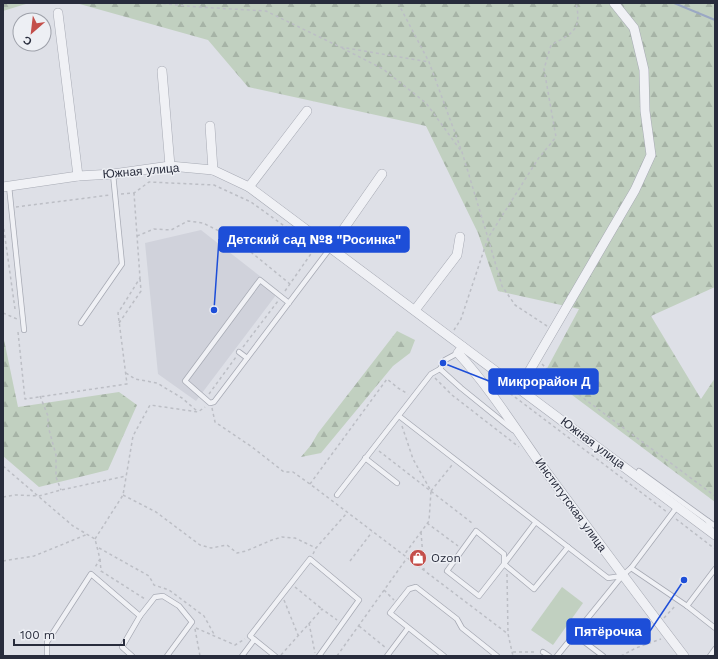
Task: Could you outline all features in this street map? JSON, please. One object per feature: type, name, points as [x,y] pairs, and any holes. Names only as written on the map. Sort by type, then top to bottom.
[{"type":"street","points":[[523,391],[530,370],[635,190],[651,155],[645,112],[644,70],[634,28],[614,3]]},
{"type":"street","points":[[58,13],[78,176]]},
{"type":"street","points":[[162,71],[170,166]]},
{"type":"street","points":[[249,187],[307,111]]},
{"type":"street","points":[[210,126],[213,170]]},
{"type":"street","name":"Южная улица","points":[[6,186],[78,176],[113,174],[170,166],[213,170],[249,187],[328,251],[415,310],[450,336],[461,350],[471,352],[677,507],[714,531]]},
{"type":"street","points":[[328,251],[382,174]]},
{"type":"street","points":[[415,310],[457,254],[460,237]]},
{"type":"street","name":"Институтская улица","points":[[461,350],[520,436],[622,576],[684,656]]},
{"type":"lane","points":[[81,323],[122,264],[113,174]]},
{"type":"lane","points":[[6,186],[12,208],[24,330]]},
{"type":"lane","points":[[289,303],[260,280],[185,381],[210,403],[214,402],[289,303],[328,251]]},
{"type":"lane","points":[[337,495],[431,374],[440,369],[445,360],[461,350]]},
{"type":"lane","points":[[239,352],[247,358]]},
{"type":"lane","points":[[440,369],[520,436]]},
{"type":"lane","points":[[398,416],[608,578],[622,576]]},
{"type":"lane","points":[[366,458],[397,483]]},
{"type":"lane","points":[[639,471],[708,521],[714,531]]},
{"type":"lane","points":[[557,656],[622,576],[631,568],[677,507]]},
{"type":"lane","points":[[535,522],[505,566],[479,596],[447,571],[476,531],[504,554],[505,566],[534,589],[568,547]]},
{"type":"lane","points":[[275,656],[250,636],[310,559],[359,600],[319,656]]},
{"type":"lane","points":[[631,568],[715,628]]},
{"type":"lane","points":[[686,606],[715,569]]},
{"type":"lane","points":[[47,656],[47,642],[91,574],[140,616]]},
{"type":"lane","points":[[444,656],[390,613],[409,589],[416,587],[457,619],[462,628],[497,656]]},
{"type":"lane","points":[[132,656],[122,647],[140,616],[156,597],[163,596],[179,606],[192,622],[167,656]]},
{"type":"lane","points":[[388,654],[408,628]]},
{"type":"lane","points":[[574,634],[603,656]]},
{"type":"lane","points":[[242,656],[254,640]]},
{"type":"lane","points":[[710,656],[715,649]]},
{"type":"lane","points":[[543,652],[549,656]]},
{"type":"path","points":[[157,3],[266,11],[340,47],[383,69],[426,103],[462,152]]},
{"type":"path","points":[[398,3],[429,62],[462,152],[502,286],[515,305],[554,330]]},
{"type":"path","points":[[450,336],[461,319],[488,238],[538,160],[556,137],[544,69],[551,45],[573,33],[579,18],[576,3]]},
{"type":"path","points":[[340,47],[429,62]]},
{"type":"path","points":[[12,208],[134,193],[149,182],[214,185],[251,202],[315,248],[328,251]]},
{"type":"path","points":[[119,323],[141,291],[134,193]]},
{"type":"path","points":[[137,236],[154,229],[171,230],[188,221],[203,223],[235,239],[290,284]]},
{"type":"path","points":[[3,223],[17,319],[3,313]]},
{"type":"path","points":[[206,398],[281,297],[315,248]]},
{"type":"path","points":[[17,327],[25,399],[127,384],[118,314],[140,278]]},
{"type":"path","points":[[537,359],[555,377],[715,496]]},
{"type":"path","points":[[125,372],[134,380],[156,383],[182,398],[198,412]]},
{"type":"path","points":[[478,375],[483,373],[715,549]]},
{"type":"path","points":[[431,374],[452,395],[519,447]]},
{"type":"path","points":[[310,484],[387,379],[398,388],[414,397]]},
{"type":"path","points":[[452,395],[461,388]]},
{"type":"path","points":[[40,396],[48,416],[48,426],[56,455],[56,477],[62,490]]},
{"type":"path","points":[[151,603],[101,571],[96,539],[123,495],[133,436],[150,405],[198,412],[210,403],[215,422],[284,472],[293,472],[310,484],[508,634]]},
{"type":"path","points":[[398,416],[413,459],[431,491],[429,521],[404,555]]},
{"type":"path","points":[[374,448],[472,523],[476,531]]},
{"type":"path","points":[[431,491],[456,461]]},
{"type":"path","points":[[3,466],[73,526],[96,539]]},
{"type":"path","points":[[3,497],[15,495],[39,496],[126,476]]},
{"type":"path","points":[[123,495],[156,512],[200,545],[211,548],[227,545],[236,553],[246,552],[282,537],[295,538],[316,548]]},
{"type":"path","points":[[310,559],[316,548],[348,513]]},
{"type":"path","points":[[428,523],[462,550]]},
{"type":"path","points":[[350,561],[372,532]]},
{"type":"path","points":[[421,532],[424,570]]},
{"type":"path","points":[[3,561],[34,556],[88,534]]},
{"type":"path","points":[[98,548],[149,576],[154,585],[168,590],[204,616],[215,636]]},
{"type":"path","points":[[337,656],[408,558]]},
{"type":"path","points":[[91,574],[100,559]]},
{"type":"path","points":[[505,566],[508,634],[514,656]]},
{"type":"path","points":[[291,584],[342,624]]},
{"type":"path","points":[[384,590],[397,604]]},
{"type":"path","points":[[282,594],[298,635]]},
{"type":"path","points":[[660,624],[679,601]]},
{"type":"path","points":[[280,656],[322,609]]},
{"type":"path","points":[[309,623],[315,656]]},
{"type":"path","points":[[359,626],[388,654]]},
{"type":"path","points":[[200,656],[194,627],[234,645],[250,636]]},
{"type":"path","points":[[621,656],[636,648],[661,639],[665,644]]},
{"type":"path","points":[[512,652],[543,652]]},
{"type":"shaded area","points":[[201,230],[279,291],[196,401],[158,374],[145,243]]},
{"type":"green space","points":[[3,3],[29,3],[3,11]]},
{"type":"green space","points":[[76,3],[715,3],[715,287],[651,316],[701,399],[715,378],[715,502],[544,374],[579,309],[498,291],[478,233],[426,126],[248,87],[208,40]]},
{"type":"green space","points":[[397,331],[415,340],[410,353],[393,366],[321,453],[301,457],[311,445],[318,433]]},
{"type":"green space","points":[[3,335],[18,407],[119,392],[137,405],[108,470],[39,487],[3,456]]},
{"type":"green space","points":[[562,587],[583,603],[553,645],[531,630]]},
{"type":"waterway","points":[[674,3],[715,20]]},
{"type":"place","name":"Детский сад №8 \"Росинка\"","points":[[214,310]]},
{"type":"place","name":"Микрорайон Д","points":[[443,363]]},
{"type":"place","name":"Ozon","points":[[418,558]]},
{"type":"place","name":"Пятёрочка","points":[[684,580]]}]
